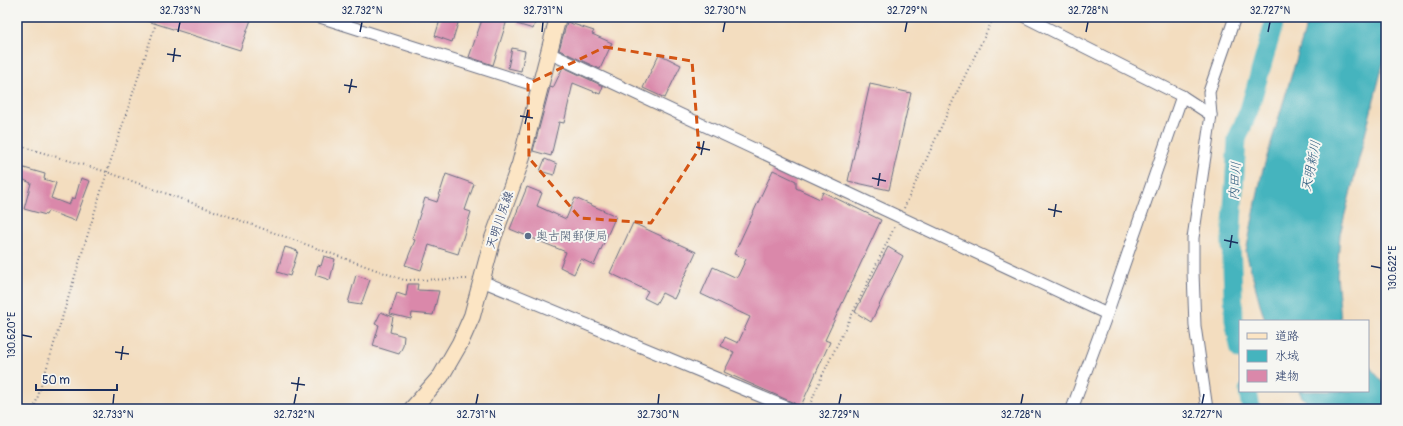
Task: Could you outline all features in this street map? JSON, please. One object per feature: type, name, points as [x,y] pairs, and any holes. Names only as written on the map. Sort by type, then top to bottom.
[{"type":"main road","name":"天明川尻線","points":[[412,409],[441,376],[460,344],[472,316],[493,238],[520,164],[558,17]]},
{"type":"street","points":[[320,17],[540,87]]},
{"type":"street","points":[[1025,17],[1182,96],[1211,115]]},
{"type":"street","points":[[1207,409],[1195,326],[1193,238],[1211,115],[1209,92],[1235,17]]},
{"type":"street","points":[[549,53],[1107,314]]},
{"type":"street","points":[[1072,409],[1107,314],[1182,96]]},
{"type":"street","points":[[482,281],[791,409]]},
{"type":"path","points":[[34,409],[107,172],[158,17]]},
{"type":"path","points":[[808,409],[822,376],[994,17]]},
{"type":"path","points":[[17,145],[107,172],[404,280],[464,278],[482,281]]},
{"type":"highlighted area","points":[[605,47],[692,61],[699,149],[651,223],[580,218],[529,158],[528,84]]},
{"type":"water","name":"天明新川","points":[[1309,17],[1386,17],[1386,52],[1340,234],[1337,275],[1341,320],[1266,320],[1246,252],[1262,173]]},
{"type":"water","points":[[1369,366],[1386,386],[1386,409],[1313,409],[1300,392],[1369,392]]},
{"type":"building","points":[[141,17],[252,17],[240,50],[141,19]]},
{"type":"building","points":[[441,17],[460,17],[452,42],[435,36]]},
{"type":"building","points":[[483,17],[508,17],[493,65],[469,57]]},
{"type":"building","points":[[519,17],[537,17],[533,29],[517,24]]},
{"type":"building","points":[[567,22],[594,31],[592,34],[612,43],[600,69],[559,50]]},
{"type":"building","points":[[512,48],[525,51],[521,71],[508,68]]},
{"type":"building","points":[[659,54],[681,65],[665,98],[643,88]]},
{"type":"building","points":[[563,67],[603,86],[600,94],[573,83],[564,123],[559,122],[551,156],[533,151],[550,87],[553,88]]},
{"type":"building","points":[[870,84],[911,93],[889,190],[848,181]]},
{"type":"building","points":[[545,159],[557,164],[554,175],[540,171]]},
{"type":"building","points":[[17,166],[45,174],[44,179],[56,183],[51,198],[69,205],[72,198],[75,199],[81,178],[90,181],[75,221],[48,211],[46,215],[24,209],[31,183],[17,177]]},
{"type":"building","points":[[773,170],[796,181],[796,188],[820,199],[823,192],[881,220],[825,340],[830,342],[800,408],[794,403],[724,372],[734,352],[721,346],[725,337],[738,343],[750,317],[701,294],[713,267],[737,278],[746,259],[734,254]]},
{"type":"building","points":[[446,174],[474,184],[465,210],[471,212],[458,254],[429,245],[421,270],[405,265],[415,240],[412,239],[425,198],[437,202]]},
{"type":"building","points":[[527,187],[542,193],[537,206],[566,219],[575,198],[616,216],[594,265],[581,259],[574,274],[560,267],[566,252],[510,229]]},
{"type":"building","points":[[633,223],[696,252],[674,299],[662,293],[656,304],[644,298],[648,291],[610,273]]},
{"type":"building","points":[[285,247],[298,251],[290,276],[277,272]]},
{"type":"building","points":[[888,247],[903,256],[871,322],[855,312]]},
{"type":"building","points":[[324,256],[335,259],[330,280],[315,275],[318,265],[321,266]]},
{"type":"building","points":[[356,275],[370,280],[361,305],[348,303]]},
{"type":"building","points":[[408,284],[418,284],[417,290],[439,291],[433,315],[412,313],[411,319],[390,314],[397,293],[406,296]]},
{"type":"building","points":[[381,312],[393,317],[390,332],[404,336],[403,346],[399,354],[373,346],[379,325],[375,324]]},
{"type":"waterway","name":"内田川","points":[[1239,345],[1234,320],[1231,241],[1237,139],[1249,110],[1276,17]]},
{"type":"waterway","name":"内田川","points":[[1248,392],[1251,409]]},
{"type":"place","name":"奥古閑郵便局","points":[[528,236]]}]
